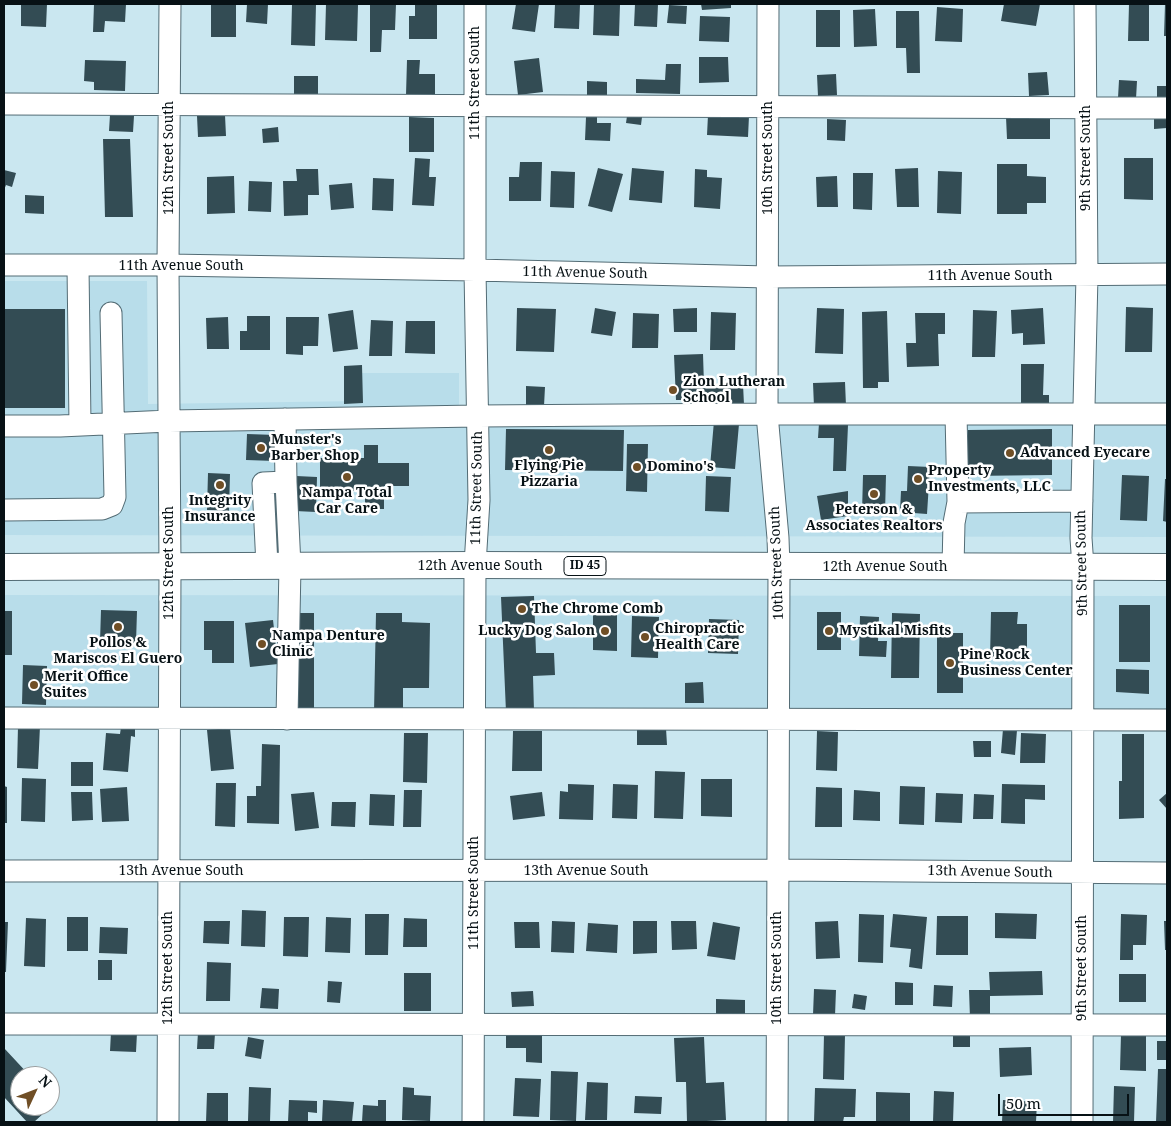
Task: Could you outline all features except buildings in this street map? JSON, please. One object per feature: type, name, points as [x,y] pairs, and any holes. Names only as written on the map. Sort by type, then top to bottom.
[{"type":"main road","name":"12th Avenue South","points":[[4,567],[475,565],[1167,567]]},
{"type":"street","name":"12th Street South","points":[[168,1122],[170,567],[168,265],[170,4]]},
{"type":"street","name":"11th Street South","points":[[473,1122],[475,565],[479,500],[475,270],[475,4]]},
{"type":"street","name":"10th Street South","points":[[768,4],[767,414],[779,567],[777,1122]]},
{"type":"street","name":"9th Street South","points":[[1082,1122],[1083,567],[1081,538],[1087,275],[1085,4]]},
{"type":"street","points":[[4,104],[1167,108]]},
{"type":"street","name":"11th Avenue South","points":[[4,265],[168,265],[768,277],[1167,274]]},
{"type":"street","points":[[78,266],[80,425]]},
{"type":"street","points":[[4,510],[102,509],[112,505],[115,497],[111,313]]},
{"type":"street","points":[[953,567],[954,524],[958,502],[956,414]]},
{"type":"street","points":[[4,426],[80,425],[168,420],[477,416],[1167,414]]},
{"type":"street","points":[[278,566],[287,529],[285,419]]},
{"type":"street","points":[[286,482],[263,483],[266,529],[278,566],[287,719]]},
{"type":"street","points":[[958,502],[1082,501]]},
{"type":"street","points":[[266,529],[287,529]]},
{"type":"street","points":[[4,718],[1167,720]]},
{"type":"street","name":"13th Avenue South","points":[[4,871],[474,872],[778,870],[1167,873]]},
{"type":"street","points":[[4,1024],[1167,1025]]},
{"type":"shaded area","points":[[4,281],[147,281],[148,404],[362,401],[362,373],[459,373],[459,406],[1167,412],[1167,537],[4,535]]},
{"type":"shaded area","points":[[4,595],[1167,596],[1167,725],[4,725]]},
{"type":"place","name":"Zion Lutheran School","points":[[673,390]]},
{"type":"place","name":"Munster's Barber Shop","points":[[261,448]]},
{"type":"place","name":"Flying Pie Pizzaria","points":[[549,450]]},
{"type":"place","name":"Advanced Eyecare","points":[[1010,453]]},
{"type":"place","name":"Domino's","points":[[637,467]]},
{"type":"place","name":"Nampa Total Car Care","points":[[347,477]]},
{"type":"place","name":"Property Investments, LLC","points":[[918,479]]},
{"type":"place","name":"Integrity Insurance","points":[[220,485]]},
{"type":"place","name":"Peterson & Associates Realtors","points":[[874,494]]},
{"type":"place","name":"The Chrome Comb","points":[[522,609]]},
{"type":"place","name":"Pollos & Mariscos El Guero","points":[[118,627]]},
{"type":"place","name":"Lucky Dog Salon","points":[[605,631]]},
{"type":"place","name":"Mystikal Misfits","points":[[829,631]]},
{"type":"place","name":"Chiropractic Health Care","points":[[645,637]]},
{"type":"place","name":"Nampa Denture Clinic","points":[[262,644]]},
{"type":"place","name":"Pine Rock Business Center","points":[[950,663]]},
{"type":"place","name":"Merit Office Suites","points":[[34,685]]}]
